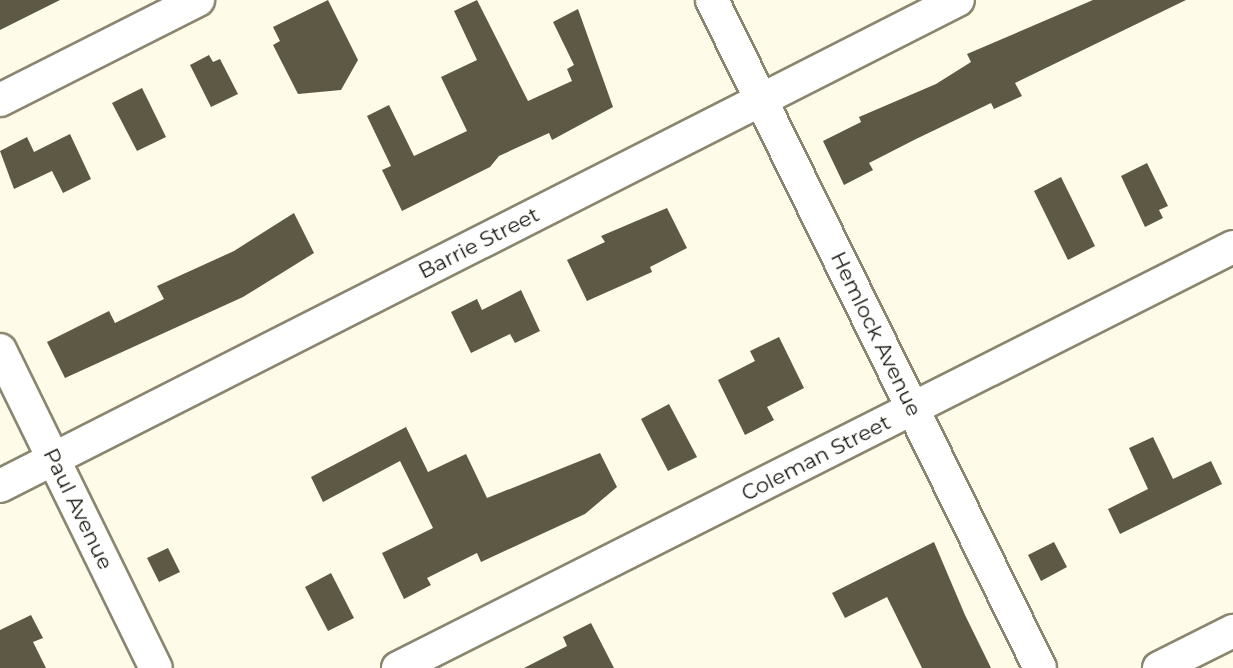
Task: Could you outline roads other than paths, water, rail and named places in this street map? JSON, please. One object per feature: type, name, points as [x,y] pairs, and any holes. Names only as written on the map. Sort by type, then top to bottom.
[{"type":"street","points":[[0,100],[198,0]]},
{"type":"street","name":"Hemlock Avenue","points":[[712,0],[1040,668]]},
{"type":"street","name":"Barrie Street","points":[[0,485],[958,0]]},
{"type":"street","name":"Coleman Street","points":[[398,668],[1233,247]]},
{"type":"street","name":"Paul Avenue","points":[[0,349],[156,668]]},
{"type":"street","points":[[1160,668],[1233,631]]}]
